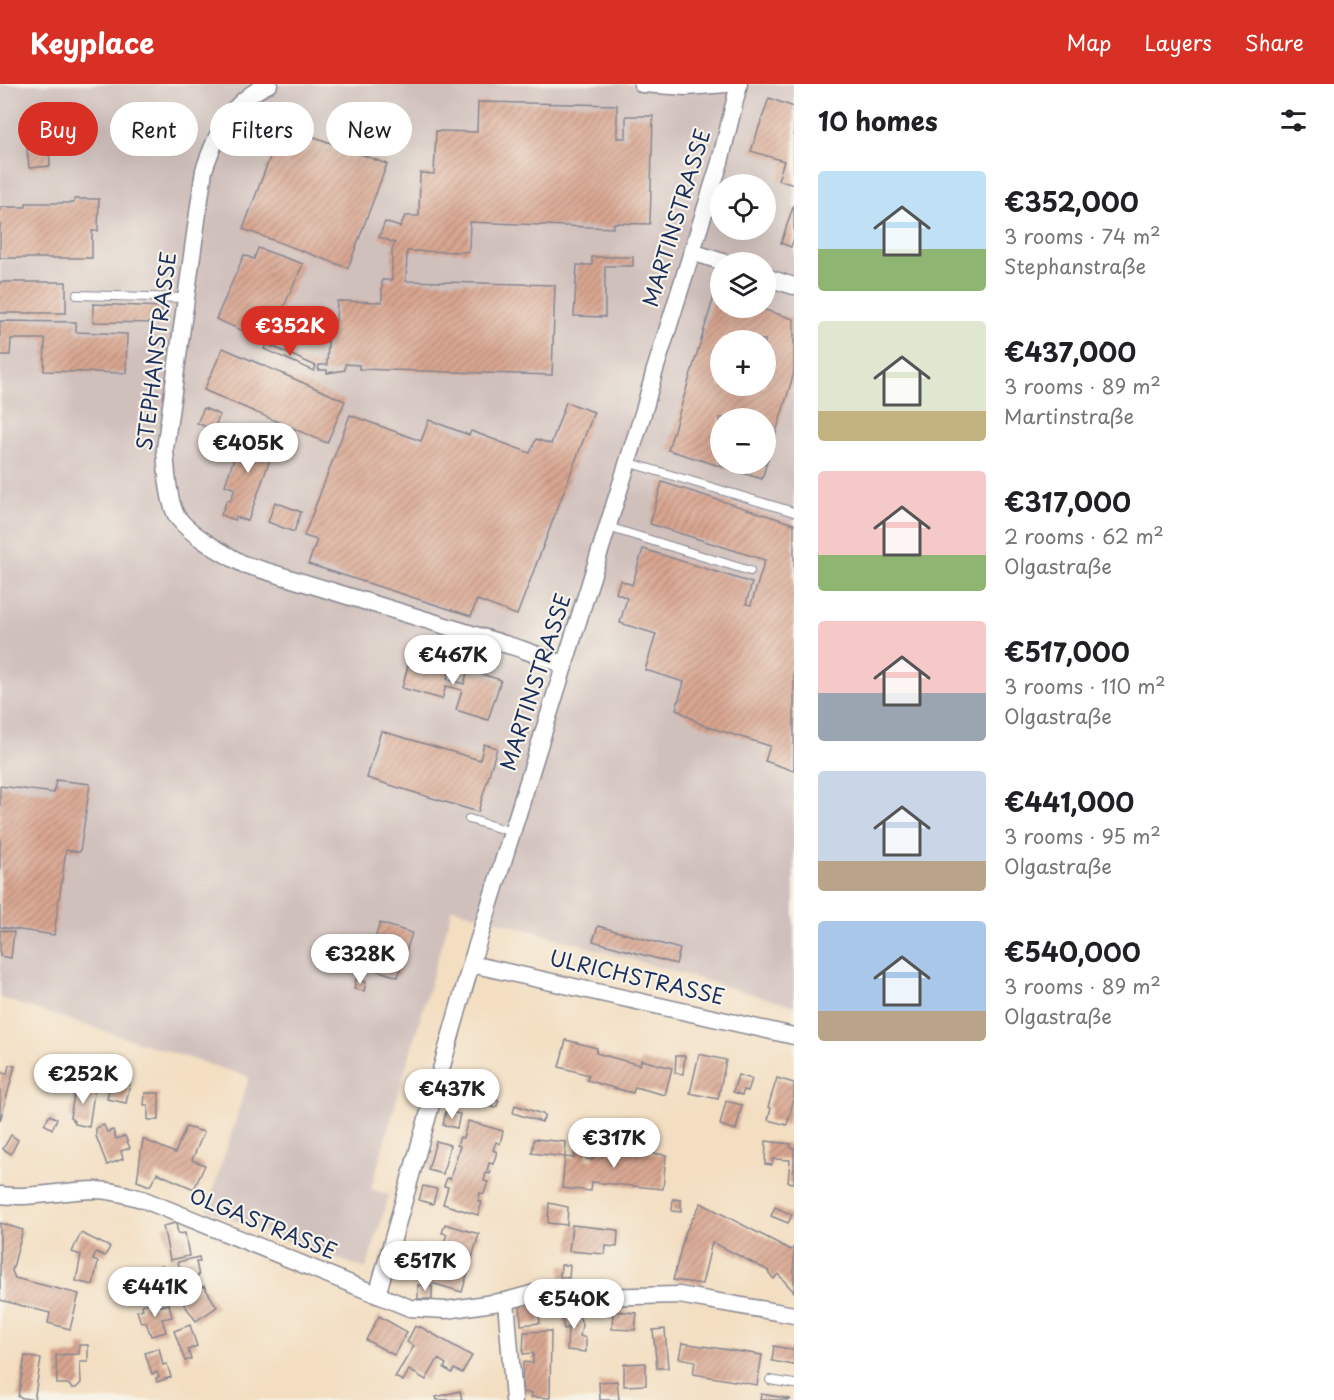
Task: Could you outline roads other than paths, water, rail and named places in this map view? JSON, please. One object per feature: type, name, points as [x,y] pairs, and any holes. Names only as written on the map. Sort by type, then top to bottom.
[{"type":"street","name":"STEPHANSTRASSE","points":[[269,84],[244,99],[228,115],[214,139],[204,170],[165,449],[170,490],[177,517],[220,551],[243,564],[521,649],[565,665]]},
{"type":"street","points":[[642,84],[686,87],[726,84]]},
{"type":"street","name":"MARTINSTRASSE","points":[[377,1295],[471,964],[720,162],[739,84]]},
{"type":"street","points":[[692,252],[710,258]]},
{"type":"street","points":[[776,280],[794,286]]},
{"type":"street","name":"ULRICHSTRASSE","points":[[471,964],[794,1036]]},
{"type":"street","name":"OLGASTRASSE","points":[[0,1195],[96,1190],[142,1199],[410,1308],[446,1310],[506,1301],[536,1293],[594,1297],[679,1295],[794,1315]]},
{"type":"street","points":[[506,1301],[514,1400]]},
{"type":"lane","points":[[77,295],[185,298]]},
{"type":"lane","points":[[627,462],[794,512]]},
{"type":"lane","points":[[608,527],[750,571]]},
{"type":"lane","points":[[469,819],[512,832]]},
{"type":"lane","points":[[770,1380],[794,1384]]}]
